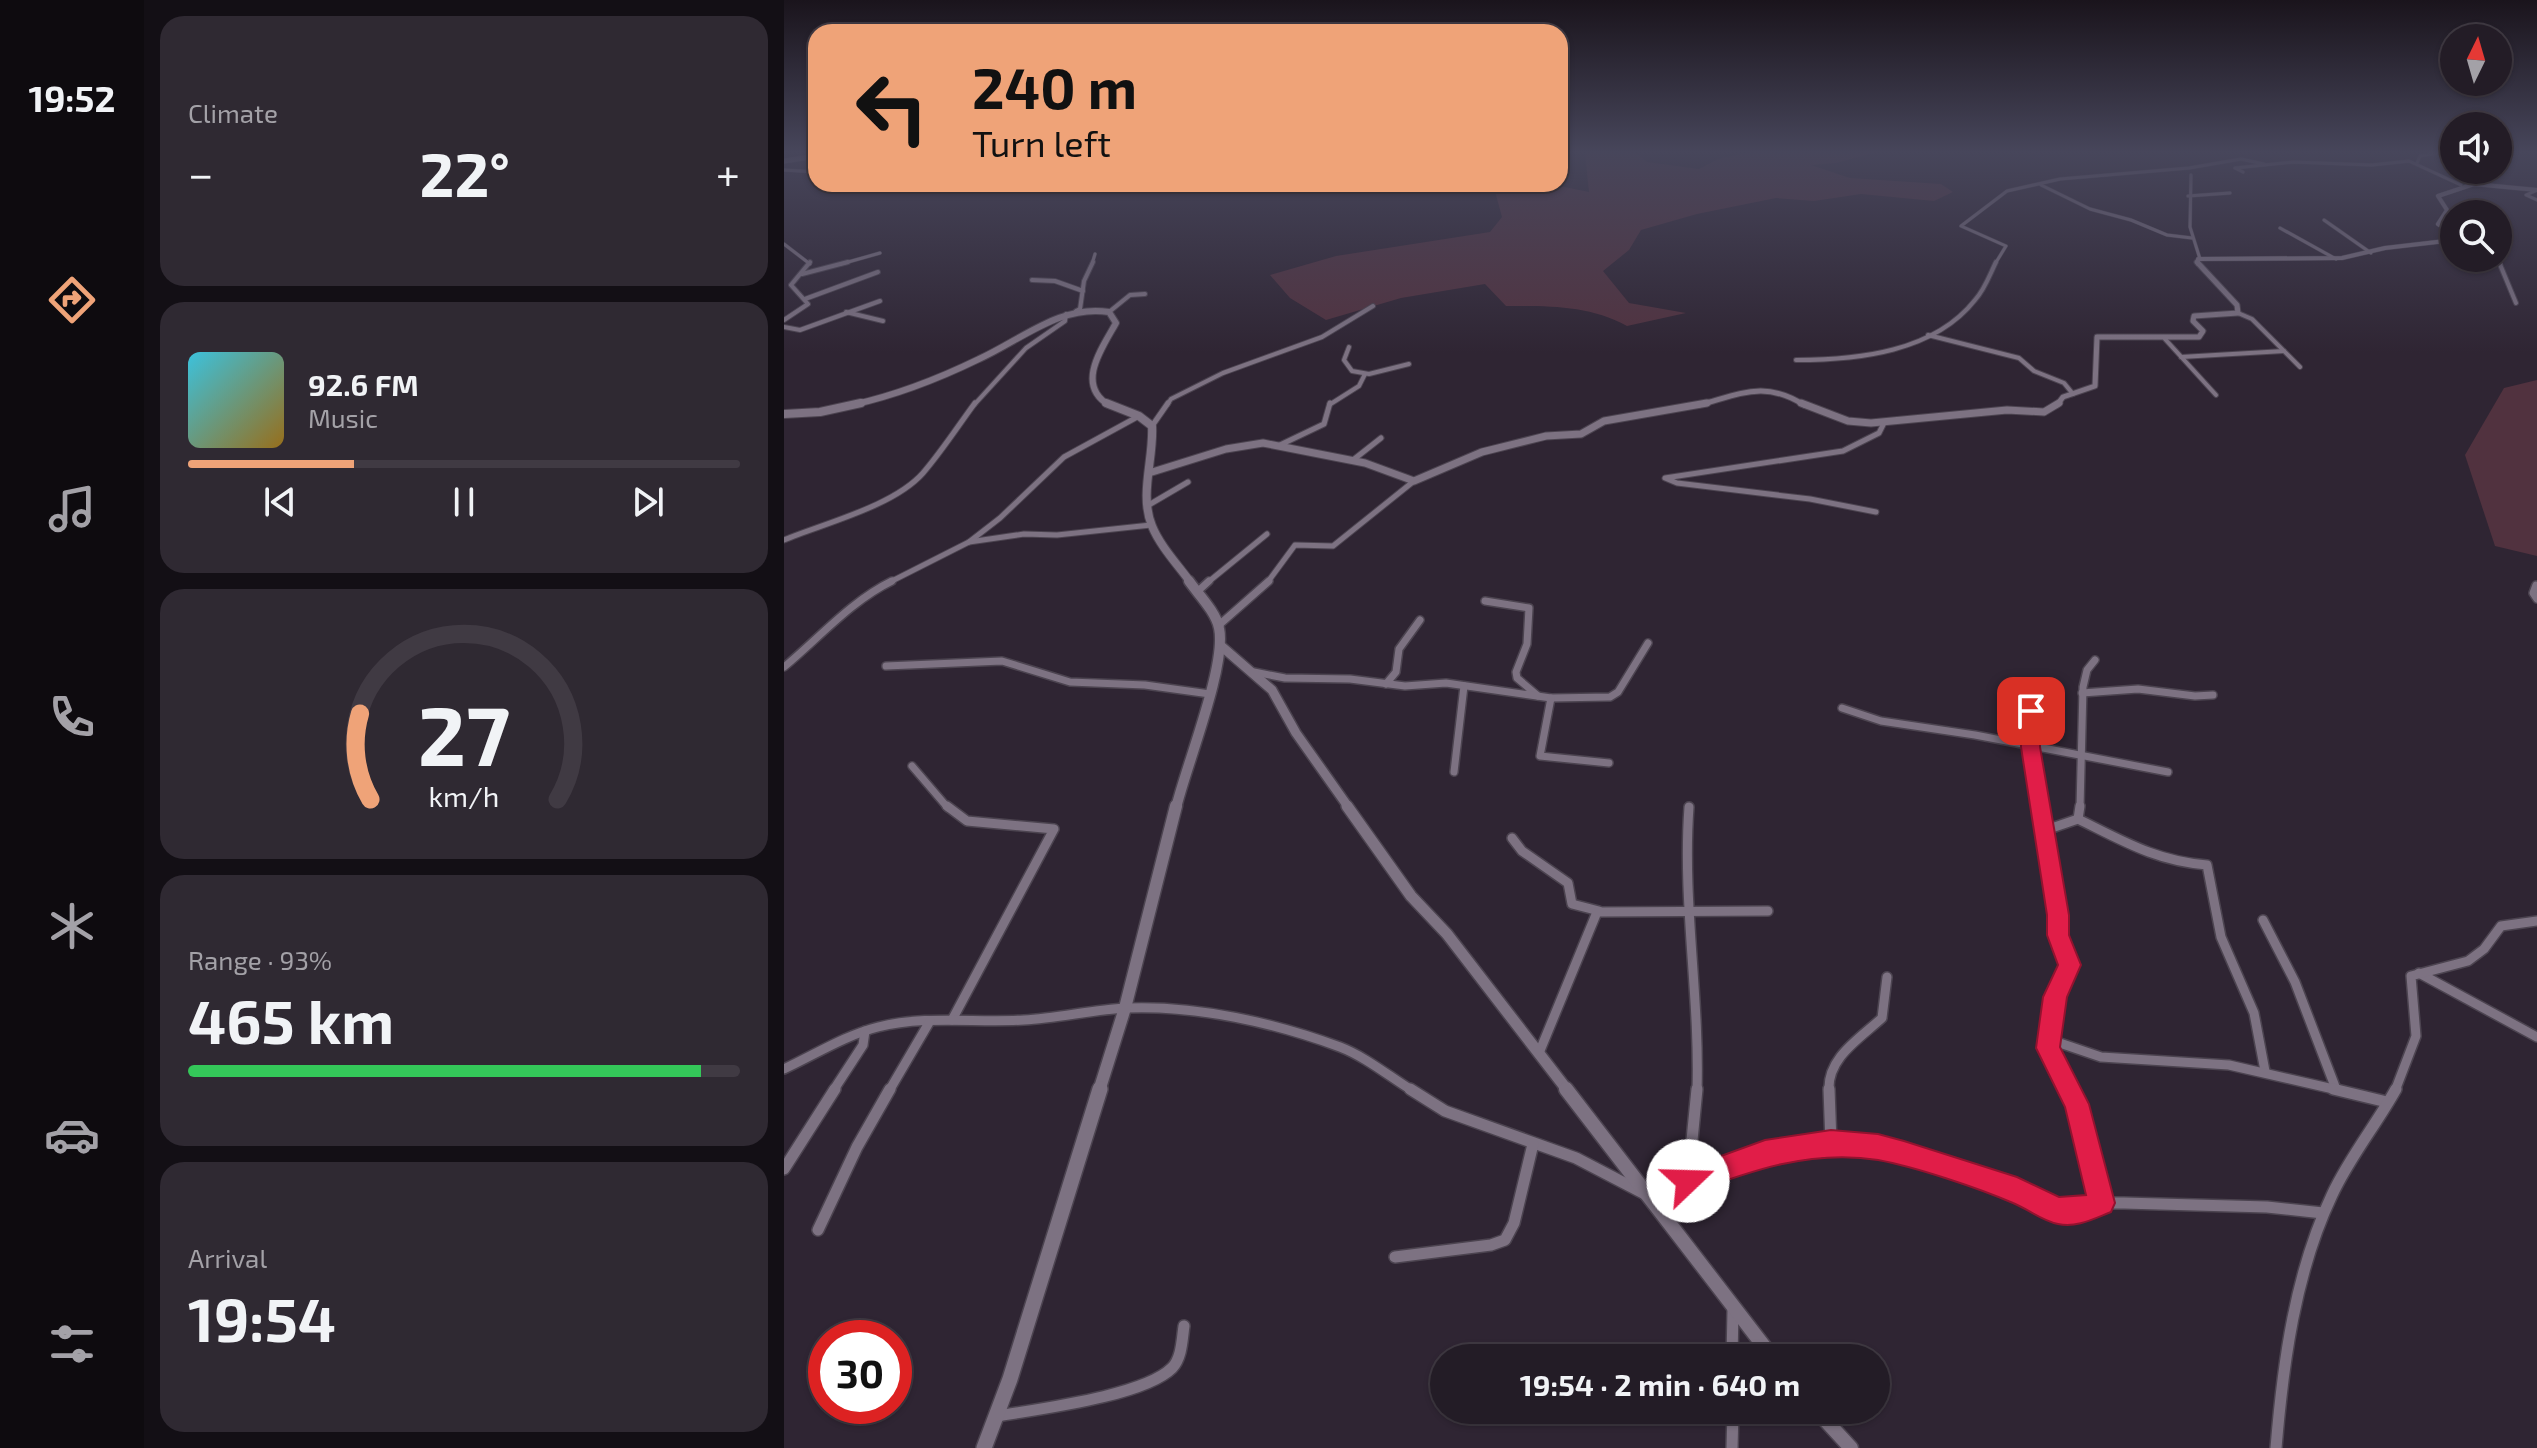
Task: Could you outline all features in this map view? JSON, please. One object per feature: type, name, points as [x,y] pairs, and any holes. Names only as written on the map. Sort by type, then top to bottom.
[{"type":"main road","points":[[784,414],[820,412],[897,395],[993,353],[1071,312],[1101,309],[1109,312],[1116,323],[1091,370],[1091,386],[1101,401],[1139,416],[1152,426],[1147,506],[1151,525],[1219,625],[1220,645],[1210,694],[1186,767],[1125,1008],[984,1448]]},
{"type":"street","points":[[1796,360],[1862,358],[1928,335],[1973,303],[2006,246],[1961,226],[1969,219]]},
{"type":"street","points":[[2126,219],[2167,235],[2192,238]]},
{"type":"street","points":[[2192,219],[2192,238],[2200,259]]},
{"type":"street","points":[[2324,220],[2371,253]]},
{"type":"street","points":[[2280,228],[2336,259]]},
{"type":"street","points":[[2238,313],[2237,305],[2196,260],[2336,259],[2440,240]]},
{"type":"street","points":[[784,244],[810,260],[791,285],[808,304],[784,320]]},
{"type":"street","points":[[802,274],[880,253]]},
{"type":"street","points":[[784,540],[888,498],[917,479],[975,403],[1026,348],[1065,321],[1071,312],[1080,309],[1083,282],[1092,268],[1095,254]]},
{"type":"street","points":[[805,299],[878,272]]},
{"type":"street","points":[[2505,272],[2516,303]]},
{"type":"street","points":[[1032,280],[1055,281],[1083,291]]},
{"type":"street","points":[[1109,312],[1127,296],[1145,294]]},
{"type":"street","points":[[784,327],[800,330],[880,301]]},
{"type":"street","points":[[1152,426],[1171,399],[1223,373],[1322,337],[1373,306]]},
{"type":"street","points":[[845,312],[883,321]]},
{"type":"street","points":[[1219,625],[1233,616],[1274,577],[1295,545],[1333,546],[1414,481],[1482,452],[1546,436],[1581,434],[1597,423],[1622,416],[1688,408],[1754,390],[1784,392],[1799,404],[1848,421],[1884,423],[2007,410],[2044,412],[2055,408],[2063,397],[2095,386],[2097,337],[2165,339],[2203,335],[2193,321],[2194,316],[2238,313],[2252,319],[2300,367]]},
{"type":"street","points":[[1928,335],[2019,358],[2034,371],[2064,383],[2073,394]]},
{"type":"street","points":[[2165,339],[2216,395]]},
{"type":"street","points":[[1349,347],[1345,365],[1352,371],[1365,374],[1409,364]]},
{"type":"street","points":[[2181,357],[2284,351]]},
{"type":"street","points":[[1280,445],[1324,424],[1330,403],[1359,386],[1365,374]]},
{"type":"street","points":[[784,667],[838,622],[864,595],[969,542],[1064,457],[1139,416]]},
{"type":"street","points":[[1876,512],[1802,497],[1677,483],[1665,478],[1843,451],[1879,433],[1884,423]]},
{"type":"street","points":[[1353,460],[1381,438]]},
{"type":"street","points":[[1149,473],[1239,446],[1263,443],[1353,460],[1414,481]]},
{"type":"street","points":[[1147,506],[1188,482]]},
{"type":"street","points":[[969,542],[986,542],[1014,535],[1057,535],[1151,525]]},
{"type":"street","points":[[1197,592],[1267,534]]},
{"type":"street","points":[[2536,585],[2533,593],[2537,599]]},
{"type":"street","points":[[1485,601],[1529,608],[1527,644],[1516,672],[1517,678],[1538,696]]},
{"type":"street","points":[[1386,684],[1396,672],[1399,649],[1420,620]]},
{"type":"street","points":[[1254,672],[1285,678],[1464,686],[1551,698],[1615,695],[1648,643]]},
{"type":"street","points":[[1220,645],[1229,656],[1254,672],[1272,690],[1296,733],[1411,896],[1447,934],[1761,1344]]},
{"type":"street","points":[[2078,819],[2083,756],[2082,693],[2087,666],[2095,660]]},
{"type":"street","points":[[886,666],[1002,661],[1021,663],[1058,679],[1074,682],[1136,684],[1210,694]]},
{"type":"street","points":[[1454,772],[1464,686]]},
{"type":"street","points":[[2082,693],[2138,689],[2195,696],[2213,695]]},
{"type":"street","points":[[1551,698],[1540,756],[1609,763]]},
{"type":"street","points":[[1842,708],[1881,721],[2168,772]]},
{"type":"street","points":[[2031,711],[2031,747],[2060,945],[2069,965],[2055,997],[2048,1048],[2077,1104],[2101,1203]]},
{"type":"street","points":[[912,766],[951,811],[967,821],[1054,829],[952,1020]]},
{"type":"street","points":[[1688,1181],[1698,1103],[1696,999],[1685,844],[1689,807]]},
{"type":"street","points":[[2043,831],[2078,819],[2152,856],[2178,863],[2207,865],[2221,937],[2254,1013],[2265,1071]]},
{"type":"street","points":[[1512,838],[1522,851],[1568,883],[1572,904],[1599,911],[1768,911]]},
{"type":"street","points":[[1539,1053],[1585,937],[1599,911]]},
{"type":"street","points":[[2263,920],[2284,955],[2311,1016],[2336,1089]]},
{"type":"street","points":[[2276,1448],[2295,1313],[2323,1213],[2402,1076],[2416,1034],[2411,976],[2468,961],[2484,949],[2501,926],[2537,921]]},
{"type":"street","points":[[2417,972],[2537,1037]]},
{"type":"street","points":[[1831,1143],[1828,1075],[1841,1055],[1882,1018],[1887,977]]},
{"type":"street","points":[[784,1069],[865,1031],[904,1022],[1007,1021],[1068,1017],[1125,1008],[1188,1009],[1226,1015],[1343,1048],[1445,1111],[1576,1158],[1649,1196],[1765,1153],[1831,1143],[1878,1147],[1904,1154],[2017,1190],[2057,1210],[2079,1211],[2101,1203],[2198,1204],[2323,1213]]},
{"type":"street","points":[[818,1230],[857,1147],[930,1021]]},
{"type":"street","points":[[784,1169],[863,1045],[865,1031]]},
{"type":"street","points":[[2048,1039],[2101,1057],[2199,1062],[2265,1071],[2298,1083],[2387,1102]]},
{"type":"street","points":[[1395,1257],[1491,1245],[1505,1240],[1514,1223],[1533,1144]]},
{"type":"street","points":[[1732,1344],[1733,1310]]},
{"type":"street","points":[[996,1416],[1056,1407],[1142,1384],[1169,1371],[1177,1361],[1184,1326]]},
{"type":"street","points":[[1732,1448],[1733,1424]]},
{"type":"street","points":[[1829,1424],[1851,1448]]},
{"type":"shaded area","points":[[1501,219],[1681,219],[1641,230],[1629,250],[1603,271],[1629,303],[1686,313],[1627,326],[1583,310],[1506,306],[1485,284],[1401,298],[1326,320],[1290,298],[1270,275],[1336,256],[1490,232]]},
{"type":"shaded area","points":[[2537,380],[2537,556],[2495,546],[2465,455],[2504,388]]},
{"type":"route","points":[[1688,1181],[1765,1153],[1831,1143],[1878,1147],[1904,1154],[2017,1190],[2057,1210],[2079,1211],[2101,1203],[2077,1104],[2048,1048],[2055,997],[2069,965],[2058,935],[2058,915],[2031,747],[2031,711]]}]
